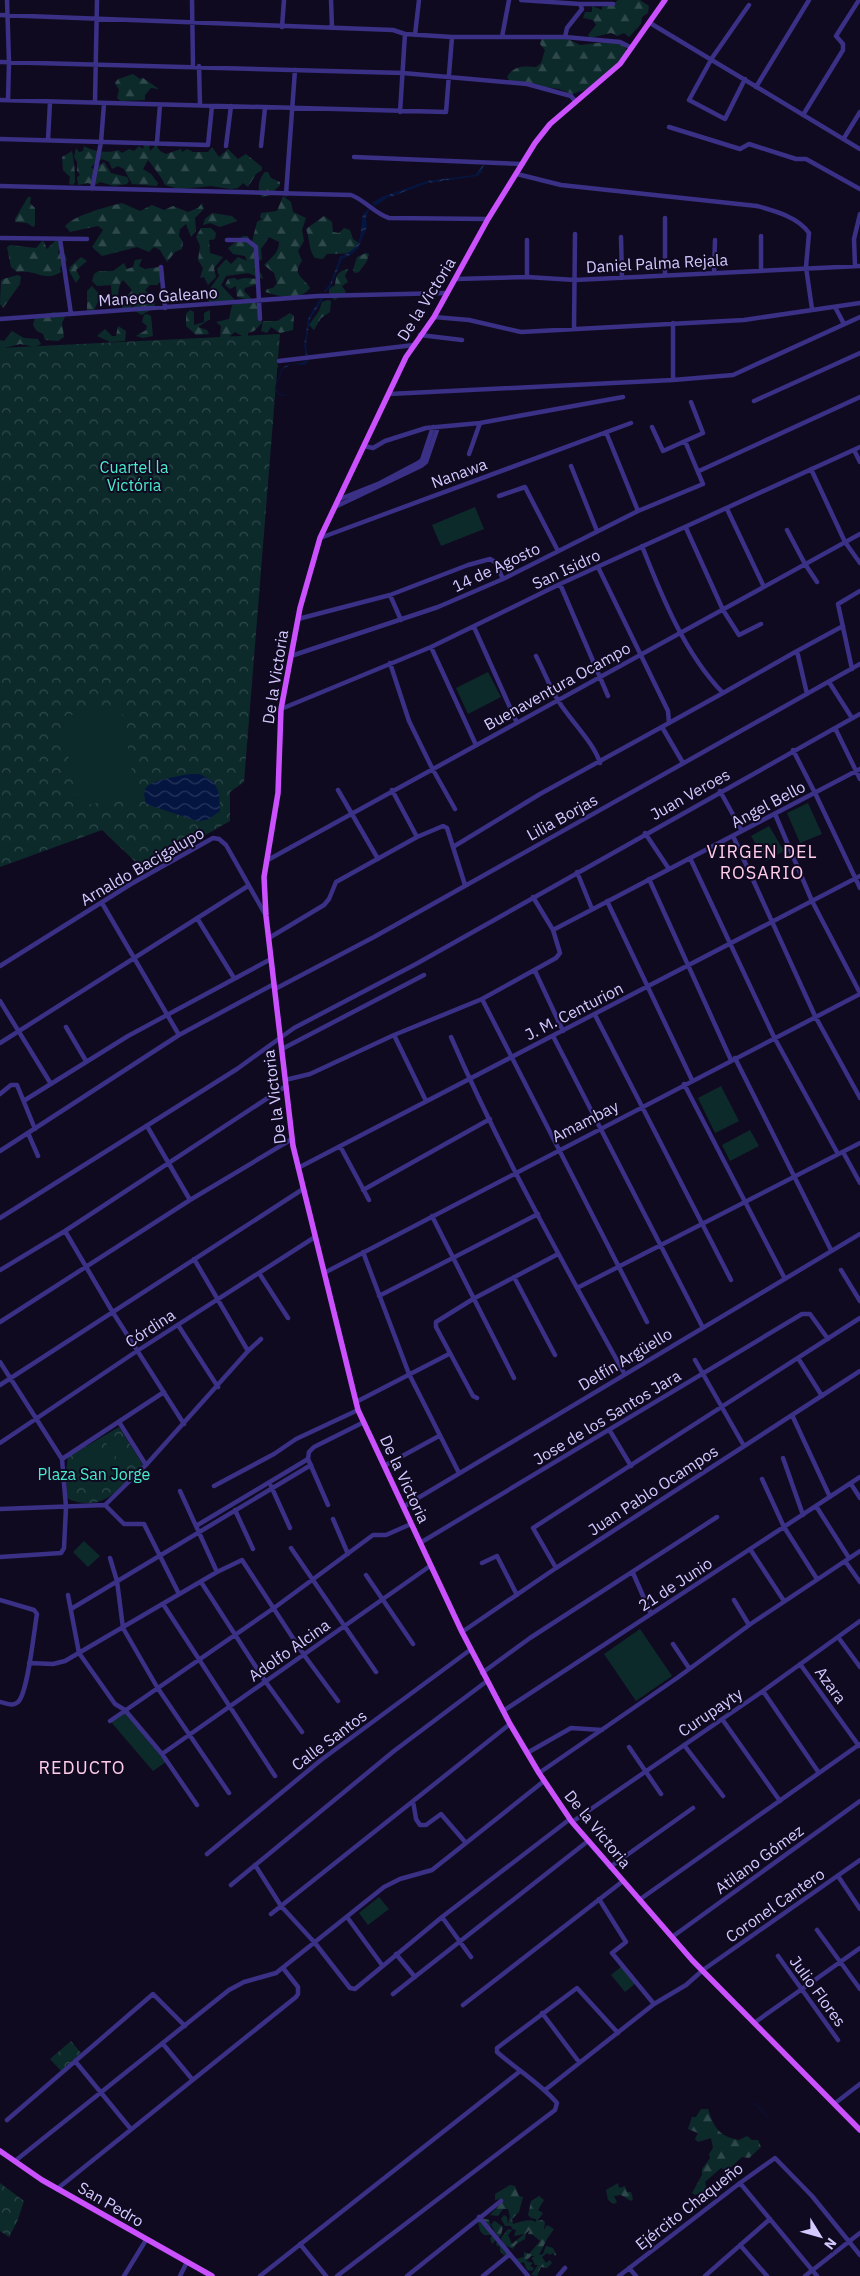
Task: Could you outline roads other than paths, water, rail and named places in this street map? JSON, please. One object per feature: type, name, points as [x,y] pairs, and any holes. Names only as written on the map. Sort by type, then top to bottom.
[{"type":"main road","name":"De la Victoria","points":[[665,0],[650,24],[620,64],[544,130],[488,219],[434,316],[414,345],[320,538],[298,619],[281,710],[278,793],[266,861],[262,903],[266,916],[292,1139],[358,1410],[470,1650],[527,1753],[571,1821],[672,1937],[860,2130]]},
{"type":"main road","name":"San Pedro","points":[[0,2151],[57,2189],[212,2276]]},
{"type":"street","points":[[7,0],[8,100]]},
{"type":"street","points":[[95,102],[98,0]]},
{"type":"street","points":[[192,0],[193,66]]},
{"type":"street","points":[[282,27],[284,0]]},
{"type":"street","points":[[331,0],[332,28]]},
{"type":"street","points":[[414,35],[419,0]]},
{"type":"street","points":[[502,37],[509,0]]},
{"type":"street","points":[[522,0],[578,4],[613,4]]},
{"type":"street","points":[[756,87],[809,0]]},
{"type":"street","points":[[803,115],[843,50],[842,44],[836,36],[858,1]]},
{"type":"street","points":[[565,37],[567,28],[582,9],[582,6],[578,4]]},
{"type":"street","points":[[745,80],[725,119],[689,100],[712,58],[749,5]]},
{"type":"street","points":[[0,15],[393,30],[405,34],[452,37],[565,37],[620,42],[632,48]]},
{"type":"street","points":[[650,24],[712,58],[756,87],[860,149]]},
{"type":"street","points":[[400,112],[405,34]]},
{"type":"street","points":[[0,100],[446,112],[452,37]]},
{"type":"street","points":[[0,62],[403,73],[527,84],[571,96],[576,102]]},
{"type":"street","points":[[199,66],[200,105]]},
{"type":"street","points":[[286,194],[295,70]]},
{"type":"street","points":[[48,140],[50,102]]},
{"type":"street","points":[[92,189],[101,142],[104,104]]},
{"type":"street","points":[[157,142],[160,105]]},
{"type":"street","points":[[0,139],[208,144],[212,106]]},
{"type":"street","points":[[226,146],[231,106]]},
{"type":"street","points":[[261,146],[264,108]]},
{"type":"street","points":[[844,138],[860,112]]},
{"type":"street","points":[[670,127],[740,149],[749,144],[783,156],[806,159],[860,189]]},
{"type":"street","points":[[354,157],[523,164]]},
{"type":"street","points":[[517,174],[561,185],[757,206],[779,212],[795,220],[809,233],[806,267],[812,309]]},
{"type":"street","points":[[0,186],[351,195],[389,218],[488,219]]},
{"type":"street","points":[[857,266],[854,239],[860,214]]},
{"type":"street","points":[[665,275],[666,218]]},
{"type":"street","points":[[574,329],[575,234]]},
{"type":"street","points":[[761,236],[761,270]]},
{"type":"street","points":[[621,237],[622,278]]},
{"type":"street","points":[[0,238],[87,239]]},
{"type":"street","points":[[60,239],[71,314]]},
{"type":"street","points":[[228,240],[247,240],[256,247],[260,319]]},
{"type":"street","points":[[527,240],[527,277]]},
{"type":"street","points":[[714,272],[715,240]]},
{"type":"street","name":"Daniel Palma Rejala","points":[[456,279],[527,277],[575,280],[806,267],[857,266]]},
{"type":"street","points":[[161,267],[165,308]]},
{"type":"street","name":"Maneco Galeano","points":[[0,319],[318,296],[447,293]]},
{"type":"street","points":[[434,316],[470,320],[521,332],[744,320],[860,303]]},
{"type":"street","points":[[835,306],[844,324]]},
{"type":"street","points":[[389,394],[673,380],[733,375],[860,317]]},
{"type":"street","points":[[673,323],[673,380]]},
{"type":"street","points":[[420,336],[462,340]]},
{"type":"street","points":[[279,361],[414,345]]},
{"type":"street","points":[[754,401],[860,353]]},
{"type":"street","points":[[364,446],[373,448],[385,441],[436,427],[480,423],[623,397]]},
{"type":"street","points":[[685,441],[699,471],[860,397]]},
{"type":"street","points":[[652,427],[663,451],[704,431],[691,402]]},
{"type":"street","points":[[469,454],[480,423]]},
{"type":"street","name":"Nanawa","points":[[320,538],[630,423]]},
{"type":"street","points":[[337,506],[382,486],[424,461],[436,427]]},
{"type":"street","points":[[606,432],[638,511]]},
{"type":"street","name":"San Isidro","points":[[281,710],[431,647],[560,584],[860,447]]},
{"type":"street","points":[[854,450],[860,462]]},
{"type":"street","points":[[340,499],[380,483],[424,461]]},
{"type":"street","points":[[570,466],[597,531]]},
{"type":"street","points":[[811,469],[845,542],[860,563]]},
{"type":"street","name":"14 de Agosto","points":[[291,656],[438,607],[503,579],[638,511],[704,484],[699,471]]},
{"type":"street","points":[[499,496],[525,487],[558,551]]},
{"type":"street","points":[[727,509],[764,587]]},
{"type":"street","points":[[686,528],[723,610],[740,635],[761,624]]},
{"type":"street","points":[[787,530],[817,582]]},
{"type":"street","name":"Buenaventura Ocampo","points":[[266,861],[860,534]]},
{"type":"street","points":[[642,546],[681,632],[703,670],[723,693]]},
{"type":"street","points":[[298,619],[390,596],[468,565],[490,559],[495,562],[503,579]]},
{"type":"street","points":[[598,567],[668,711],[669,723]]},
{"type":"street","points":[[560,584],[608,696]]},
{"type":"street","points":[[852,669],[838,604],[860,591]]},
{"type":"street","points":[[390,596],[401,620]]},
{"type":"street","points":[[453,847],[540,794],[600,763],[843,626]]},
{"type":"street","points":[[474,627],[517,723]]},
{"type":"street","points":[[431,647],[476,745]]},
{"type":"street","points":[[797,651],[807,694]]},
{"type":"street","points":[[536,656],[558,700],[580,733],[593,747],[600,763]]},
{"type":"street","points":[[390,664],[409,721],[432,768],[455,808]]},
{"type":"street","name":"Lilia Borjas","points":[[0,1151],[179,1035],[374,937],[860,664]]},
{"type":"street","points":[[829,682],[852,718]]},
{"type":"street","name":"Juan Veroes","points":[[0,1218],[237,1069],[280,1037],[416,964],[720,791],[860,714]]},
{"type":"street","points":[[662,727],[683,763]]},
{"type":"street","points":[[835,728],[858,770],[860,779]]},
{"type":"street","points":[[793,750],[858,877],[860,888]]},
{"type":"street","name":"Angel Bello","points":[[552,930],[858,770]]},
{"type":"street","points":[[338,790],[378,859]]},
{"type":"street","points":[[392,790],[417,837]]},
{"type":"street","points":[[720,791],[742,832]]},
{"type":"street","points":[[775,814],[812,901],[860,993]]},
{"type":"street","points":[[268,938],[324,905],[329,899],[336,882],[417,837],[445,826],[465,885]]},
{"type":"street","points":[[646,833],[669,869]]},
{"type":"street","points":[[733,836],[815,1016],[860,1098]]},
{"type":"street","name":"Arnaldo Bacigalupo","points":[[0,966],[213,838],[219,839],[226,845],[248,886],[262,903]]},
{"type":"street","points":[[690,858],[774,1037],[840,1153],[860,1183]]},
{"type":"street","points":[[577,872],[592,909]]},
{"type":"street","name":"J. M. Centurion","points":[[298,1168],[858,877]]},
{"type":"street","points":[[649,879],[733,1059],[831,1250]]},
{"type":"street","points":[[0,1043],[248,886]]},
{"type":"street","points":[[0,1270],[65,1231],[286,1083],[310,1074],[394,1035],[482,999],[556,958],[560,953],[552,930],[533,897]]},
{"type":"street","points":[[606,901],[692,1080]]},
{"type":"street","points":[[102,903],[133,960],[179,1035]]},
{"type":"street","points":[[197,918],[234,978]]},
{"type":"street","points":[[25,1100],[86,1061],[270,959]]},
{"type":"street","points":[[535,971],[563,1031]]},
{"type":"street","points":[[282,1049],[424,975]]},
{"type":"street","name":"Amambay","points":[[324,1273],[516,1171],[860,993]]},
{"type":"street","points":[[482,999],[557,1150],[647,1322]]},
{"type":"street","points":[[0,1001],[51,1084]]},
{"type":"street","points":[[595,1014],[731,1280]]},
{"type":"street","points":[[66,1027],[86,1061]]},
{"type":"street","points":[[394,1035],[426,1101]]},
{"type":"street","points":[[553,1036],[702,1326]]},
{"type":"street","points":[[451,1037],[469,1079],[558,1254],[624,1373]]},
{"type":"street","points":[[0,1094],[14,1084],[19,1086],[36,1129]]},
{"type":"street","points":[[684,1084],[784,1278]]},
{"type":"street","points":[[363,1190],[490,1119]]},
{"type":"street","points":[[147,1126],[190,1200]]},
{"type":"street","points":[[28,1133],[38,1156]]},
{"type":"street","points":[[0,1322],[190,1200],[292,1139]]},
{"type":"street","points":[[577,1288],[860,1143]]},
{"type":"street","points":[[340,1146],[369,1200]]},
{"type":"street","points":[[0,1385],[303,1189]]},
{"type":"street","points":[[379,1296],[538,1214]]},
{"type":"street","points":[[432,1216],[514,1378]]},
{"type":"street","points":[[65,1231],[88,1267],[112,1312],[184,1424]]},
{"type":"street","name":"Delfín Argüello","points":[[403,1507],[702,1326],[860,1234]]},
{"type":"street","name":"Córdina","points":[[0,1443],[178,1324],[315,1237]]},
{"type":"street","points":[[363,1252],[409,1374],[459,1473]]},
{"type":"street","points":[[477,1398],[473,1396],[449,1354],[436,1327],[436,1322],[473,1299],[558,1254]]},
{"type":"street","points":[[194,1259],[248,1351]]},
{"type":"street","points":[[841,1270],[860,1301]]},
{"type":"street","points":[[259,1273],[288,1318]]},
{"type":"street","points":[[514,1277],[555,1355]]},
{"type":"street","name":"Jose de los Santos Jara","points":[[420,1543],[806,1313],[814,1317],[828,1339]]},
{"type":"street","points":[[556,1568],[533,1528],[860,1318]]},
{"type":"street","points":[[178,1324],[218,1387]]},
{"type":"street","points":[[0,1509],[105,1505],[146,1465],[218,1387],[248,1351],[261,1339]]},
{"type":"street","points":[[356,1402],[449,1354]]},
{"type":"street","points":[[798,1358],[822,1396]]},
{"type":"street","points":[[695,1360],[744,1446]]},
{"type":"street","points":[[0,1362],[62,1459],[66,1507],[64,1548],[61,1553],[0,1557]]},
{"type":"street","name":"Juan Pablo Ocampos","points":[[462,1632],[556,1568],[860,1371]]},
{"type":"street","points":[[62,1459],[164,1392]]},
{"type":"street","points":[[214,1486],[274,1454],[296,1439],[358,1410]]},
{"type":"street","points":[[792,1415],[830,1497]]},
{"type":"street","points":[[119,1422],[146,1465]]},
{"type":"street","points":[[328,1506],[308,1459],[309,1452],[314,1447],[364,1422]]},
{"type":"street","points":[[610,1431],[631,1466]]},
{"type":"street","points":[[384,1466],[440,1436]]},
{"type":"street","points":[[784,1458],[803,1515]]},
{"type":"street","points":[[196,1526],[308,1459]]},
{"type":"street","points":[[71,1609],[158,1555],[311,1465]]},
{"type":"street","name":"21 de Junio","points":[[503,1711],[860,1477]]},
{"type":"street","points":[[762,1479],[784,1527],[817,1579]]},
{"type":"street","points":[[270,1482],[290,1528]]},
{"type":"street","points":[[851,1484],[860,1498]]},
{"type":"street","points":[[180,1491],[218,1572]]},
{"type":"street","points":[[233,1504],[253,1549]]},
{"type":"street","points":[[105,1505],[124,1524],[144,1524],[179,1594]]},
{"type":"street","points":[[816,1506],[860,1582]]},
{"type":"street","points":[[482,1673],[530,1638],[717,1518]]},
{"type":"street","points":[[333,1519],[348,1554]]},
{"type":"street","points":[[110,1721],[274,1608],[373,1535],[386,1535],[412,1524]]},
{"type":"street","points":[[291,1548],[376,1672]]},
{"type":"street","points":[[750,1550],[784,1600]]},
{"type":"street","points":[[539,1773],[784,1600],[860,1551]]},
{"type":"street","points":[[482,1563],[497,1556],[517,1595]]},
{"type":"street","points":[[110,1558],[117,1581],[123,1628],[157,1687],[229,1793]]},
{"type":"street","points":[[29,1663],[56,1664],[79,1653],[179,1594],[242,1560],[304,1655],[338,1701]]},
{"type":"street","name":"Adolfo Alcina","points":[[162,1754],[430,1566]]},
{"type":"street","points":[[633,1573],[651,1614]]},
{"type":"street","points":[[366,1575],[413,1644]]},
{"type":"street","points":[[202,1582],[265,1681],[302,1732]]},
{"type":"street","points":[[68,1595],[76,1647],[79,1653],[115,1704],[124,1710],[162,1754],[197,1805]]},
{"type":"street","points":[[0,1600],[36,1612],[29,1663],[18,1702],[12,1705],[0,1702]]},
{"type":"street","points":[[734,1600],[749,1625]]},
{"type":"street","points":[[163,1604],[197,1660],[275,1776]]},
{"type":"street","name":"Curupayty","points":[[315,1943],[352,1989],[442,1917],[571,1821],[764,1691],[860,1621]]},
{"type":"street","points":[[838,1637],[860,1667]]},
{"type":"street","points":[[672,1644],[689,1668]]},
{"type":"street","name":"Calle Santos","points":[[207,1854],[321,1760],[470,1650]]},
{"type":"street","name":"Azara","points":[[800,1664],[859,1745]]},
{"type":"street","points":[[231,1885],[394,1751],[487,1681]]},
{"type":"street","points":[[764,1691],[819,1773]]},
{"type":"street","points":[[722,1719],[780,1801]]},
{"type":"street","points":[[271,1914],[510,1724]]},
{"type":"street","points":[[527,1753],[569,1728],[602,1730]]},
{"type":"street","points":[[684,1745],[723,1796]]},
{"type":"street","points":[[640,1900],[859,1745]]},
{"type":"street","points":[[629,1747],[661,1794]]},
{"type":"street","points":[[15,2162],[236,1985],[269,1976],[284,1968],[384,1887],[400,1879],[432,1870],[544,1781]]},
{"type":"street","points":[[413,1801],[416,1820],[420,1825],[426,1826],[441,1814],[466,1843]]},
{"type":"street","name":"Atilano Gómez","points":[[672,1937],[860,1801]]},
{"type":"street","points":[[610,1867],[693,1808]]},
{"type":"street","points":[[393,1994],[588,1841]]},
{"type":"street","name":"Coronel Cantero","points":[[546,2090],[654,2004],[686,1985],[703,1970],[860,1860]]},
{"type":"street","points":[[255,1866],[281,1906],[315,1943]]},
{"type":"street","points":[[838,1876],[860,1909]]},
{"type":"street","points":[[463,2005],[623,1881]]},
{"type":"street","points":[[599,1899],[626,1942],[612,1953],[654,2004]]},
{"type":"street","points":[[347,1917],[382,1965]]},
{"type":"street","points":[[442,1917],[471,1957]]},
{"type":"street","points":[[817,1930],[860,1989]]},
{"type":"street","points":[[754,2023],[860,1948]]},
{"type":"street","points":[[396,1954],[415,1977]]},
{"type":"street","name":"Julio Flores","points":[[778,1956],[838,2040]]},
{"type":"street","points":[[57,2189],[130,2128],[296,1997],[298,1987],[284,1968]]},
{"type":"street","points":[[337,2276],[555,2110],[557,2103],[546,2090],[520,2072],[496,2050],[577,1988],[618,2033]]},
{"type":"street","points":[[7,2120],[153,1994],[184,2026]]},
{"type":"street","points":[[542,2013],[579,2062]]},
{"type":"street","points":[[163,2044],[192,2079]]},
{"type":"street","points":[[75,2061],[130,2128]]},
{"type":"street","points":[[260,2276],[520,2072]]},
{"type":"street","points":[[834,2104],[860,2084]]},
{"type":"street","name":"Ejército Chaqueño","points":[[619,2276],[775,2158],[812,2196],[849,2241]]},
{"type":"street","points":[[740,2183],[817,2276]]},
{"type":"street","points":[[407,2276],[501,2201]]},
{"type":"street","points":[[480,2217],[528,2276]]},
{"type":"street","points":[[705,2276],[770,2219]]},
{"type":"street","points":[[805,2276],[860,2233]]},
{"type":"street","points":[[124,2276],[146,2240]]},
{"type":"street","points":[[849,2241],[860,2255]]},
{"type":"street","points":[[300,2244],[326,2276]]},
{"type":"street","points":[[740,2245],[767,2276]]},
{"type":"street","points":[[483,2276],[509,2255]]},
{"type":"street","points":[[180,2276],[187,2262]]},
{"type":"street","points":[[558,2276],[565,2268]]},
{"type":"street","points":[[630,2268],[636,2276]]},
{"type":"water","points":[[484,164],[482,172],[477,176],[428,183],[387,198],[375,206],[372,203],[382,197],[427,181],[475,175]]},
{"type":"water","points":[[370,208],[366,217],[367,227],[358,248],[352,254],[342,259],[330,288],[324,292],[331,282],[340,257],[354,249],[357,244],[361,234],[363,214]]},
{"type":"water","points":[[321,297],[324,297],[310,319],[306,344],[308,362],[304,365],[293,364],[307,360],[304,346],[308,319]]},
{"type":"water","points":[[190,774],[200,774],[214,782],[219,793],[220,811],[207,820],[197,821],[146,804],[144,796],[149,785]]},
{"type":"waterway","points":[[574,94],[580,91]]},
{"type":"waterway","points":[[562,105],[568,99]]},
{"type":"waterway","points":[[282,369],[275,388],[280,395],[286,395]]},
{"type":"waterway","points":[[486,1687],[490,1695]]},
{"type":"waterway","points":[[497,1708],[501,1714]]},
{"type":"waterway","points":[[573,1827],[583,1839]]},
{"type":"waterway","points":[[587,1844],[611,1871]]},
{"type":"waterway","points":[[615,1876],[619,1881]]},
{"type":"waterway","points":[[754,2102],[768,2118]]},
{"type":"district","name":"VIRGEN DEL ROSARIO","points":[[762,861]]},
{"type":"district","name":"REDUCTO","points":[[82,1767]]},
{"type":"park label","name":"Cuartel la Victória","points":[[134,476]]},
{"type":"park label","name":"Plaza San Jorge","points":[[94,1474]]}]
